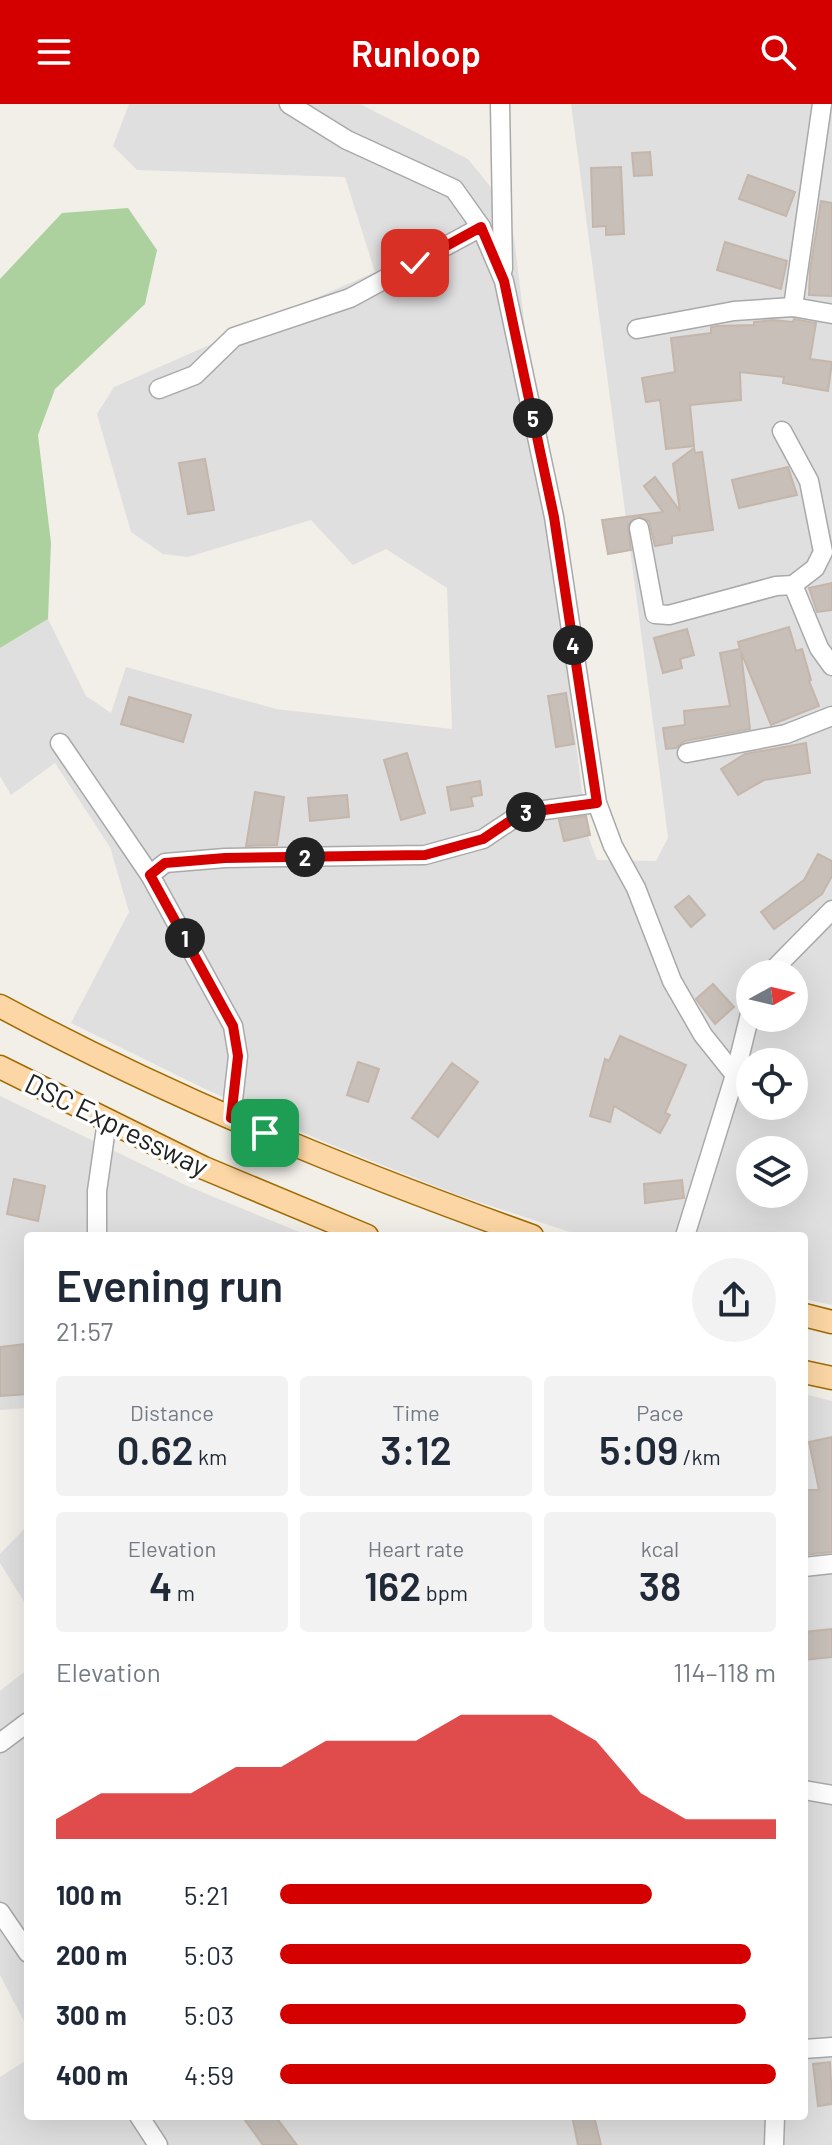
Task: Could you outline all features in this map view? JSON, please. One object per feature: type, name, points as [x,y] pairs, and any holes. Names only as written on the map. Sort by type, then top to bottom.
[{"type":"main road","name":"DSC Expressway","points":[[0,1006],[142,1079],[231,1118],[335,1163],[521,1232]]},
{"type":"main road","name":"DSC Expressway","points":[[0,1067],[204,1168],[357,1232]]},
{"type":"main road","points":[[808,1316],[832,1322]]},
{"type":"main road","points":[[808,1373],[832,1378]]},
{"type":"street","points":[[289,104],[347,140],[454,189],[481,227],[504,281]]},
{"type":"street","points":[[500,104],[504,281],[554,517],[597,803],[613,846],[636,888],[672,981],[703,1035],[735,1075]]},
{"type":"street","points":[[793,307],[825,140],[822,104]]},
{"type":"street","points":[[159,389],[195,375],[234,337],[350,298],[481,227]]},
{"type":"street","points":[[637,329],[734,311],[793,307],[832,314]]},
{"type":"street","points":[[639,528],[655,614],[669,615],[776,586],[793,585],[815,568],[823,552],[809,481],[782,431]]},
{"type":"street","points":[[793,585],[819,648],[832,666]]},
{"type":"street","points":[[687,753],[786,734],[832,716]]},
{"type":"street","points":[[60,743],[150,875],[233,1026],[238,1056],[231,1118]]},
{"type":"street","points":[[150,875],[165,863],[225,858],[425,855],[483,839],[522,813],[597,803]]},
{"type":"street","points":[[783,960],[832,910]]},
{"type":"street","points":[[686,1232],[746,1032]]},
{"type":"street","points":[[97,1232],[97,1191],[107,1121]]},
{"type":"street","points":[[808,1567],[832,1564]]},
{"type":"street","points":[[0,1743],[24,1725]]},
{"type":"street","points":[[808,1791],[832,1795]]},
{"type":"street","points":[[0,1912],[24,1947]]},
{"type":"street","points":[[808,2049],[832,2047]]},
{"type":"street","points":[[142,2120],[158,2145]]},
{"type":"street","points":[[774,2145],[775,2120]]},
{"type":"shaded area","points":[[129,104],[360,104],[468,159],[498,196],[514,238],[587,833],[597,860],[656,861],[668,838],[571,104],[832,104],[832,1305],[808,1300],[808,1232],[570,1232],[455,1194],[327,1143],[203,1088],[71,1023],[129,912],[110,847],[55,763],[11,795],[0,776],[0,648],[48,619],[86,696],[111,713],[126,667],[276,709],[452,729],[447,588],[386,549],[353,565],[311,520],[188,557],[163,554],[131,532],[97,414],[114,387],[375,272],[345,177],[137,170],[113,146]]},
{"type":"shaded area","points":[[0,1096],[185,1185],[299,1232],[24,1232],[24,1408],[0,1410]]},
{"type":"shaded area","points":[[808,1395],[832,1401],[832,2145],[0,2145],[0,2077],[24,2062],[24,2120],[808,2120]]},
{"type":"shaded area","points":[[24,1529],[24,1602],[0,1563],[0,1554]]},
{"type":"shaded area","points":[[24,1672],[24,2021],[0,1975],[0,1691]]},
{"type":"green space","points":[[128,208],[157,250],[145,304],[55,389],[38,435],[51,543],[48,619],[0,648],[0,279],[62,213]]},
{"type":"building","points":[[650,152],[652,175],[634,176],[632,153]]},
{"type":"building","points":[[621,167],[624,234],[606,235],[606,226],[593,227],[591,168]]},
{"type":"building","points":[[748,175],[795,192],[786,216],[739,199]]},
{"type":"building","points":[[821,201],[832,203],[832,296],[809,295]]},
{"type":"building","points":[[725,242],[787,261],[781,289],[717,270]]},
{"type":"building","points":[[794,319],[816,323],[810,359],[832,362],[828,391],[783,383],[784,377],[740,372],[741,400],[690,405],[694,446],[666,449],[660,400],[646,402],[642,378],[675,372],[671,338],[711,333],[711,327],[717,326],[754,325],[754,322],[773,320],[793,322]]},
{"type":"building","points":[[694,448],[695,453],[702,452],[713,530],[672,536],[672,543],[655,546],[649,521],[636,516],[628,525],[631,550],[608,554],[602,520],[663,512],[644,486],[655,477],[680,511],[673,464]]},
{"type":"building","points":[[205,459],[214,510],[188,514],[179,463]]},
{"type":"building","points":[[788,467],[797,495],[739,508],[732,480]]},
{"type":"building","points":[[832,583],[832,610],[817,612],[809,588]]},
{"type":"building","points":[[789,627],[796,651],[802,649],[809,681],[819,706],[771,725],[741,652],[750,729],[685,741],[676,748],[666,749],[663,728],[685,725],[684,711],[730,706],[720,653],[740,649],[738,642]]},
{"type":"building","points":[[687,629],[694,655],[680,659],[682,668],[663,673],[654,638]]},
{"type":"building","points":[[566,693],[574,744],[556,747],[548,696]]},
{"type":"building","points":[[129,697],[191,715],[183,742],[121,724]]},
{"type":"building","points":[[806,743],[810,773],[764,780],[738,795],[721,769],[745,754]]},
{"type":"building","points":[[407,753],[425,813],[401,820],[384,760]]},
{"type":"building","points":[[480,781],[482,795],[471,797],[473,806],[451,810],[447,787]]},
{"type":"building","points":[[255,792],[284,797],[277,845],[246,846]]},
{"type":"building","points":[[347,795],[349,817],[310,821],[308,798]]},
{"type":"building","points":[[586,816],[590,835],[564,841],[559,820]]},
{"type":"building","points":[[818,854],[832,861],[832,876],[822,894],[774,929],[761,912],[804,880]]},
{"type":"building","points":[[689,896],[705,915],[691,927],[675,907]]},
{"type":"building","points":[[713,984],[734,1007],[715,1024],[696,999]]},
{"type":"building","points":[[620,1036],[686,1065],[665,1113],[670,1115],[660,1133],[614,1106],[610,1122],[590,1116],[605,1059],[609,1061]]},
{"type":"building","points":[[358,1062],[379,1069],[368,1102],[347,1095]]},
{"type":"building","points":[[452,1063],[478,1082],[438,1137],[412,1118]]},
{"type":"building","points":[[14,1179],[45,1186],[38,1221],[7,1214]]},
{"type":"building","points":[[682,1180],[684,1198],[645,1203],[644,1184]]},
{"type":"building","points":[[24,1344],[24,1394],[0,1396],[0,1347]]},
{"type":"building","points":[[832,1437],[832,1552],[808,1555],[808,1490],[819,1490],[809,1442]]},
{"type":"building","points":[[832,1629],[832,1657],[808,1660],[808,1632]]},
{"type":"building","points":[[830,2062],[832,2104],[818,2106],[813,2064]]},
{"type":"building","points":[[245,2120],[278,2120],[297,2145],[263,2145]]},
{"type":"building","points":[[573,2120],[595,2120],[601,2145],[578,2145]]},
{"type":"route","points":[[265,1133],[231,1118],[238,1056],[233,1026],[150,875],[165,863],[225,858],[425,855],[483,839],[522,813],[597,803],[554,517],[504,281],[481,227],[415,263]]}]
